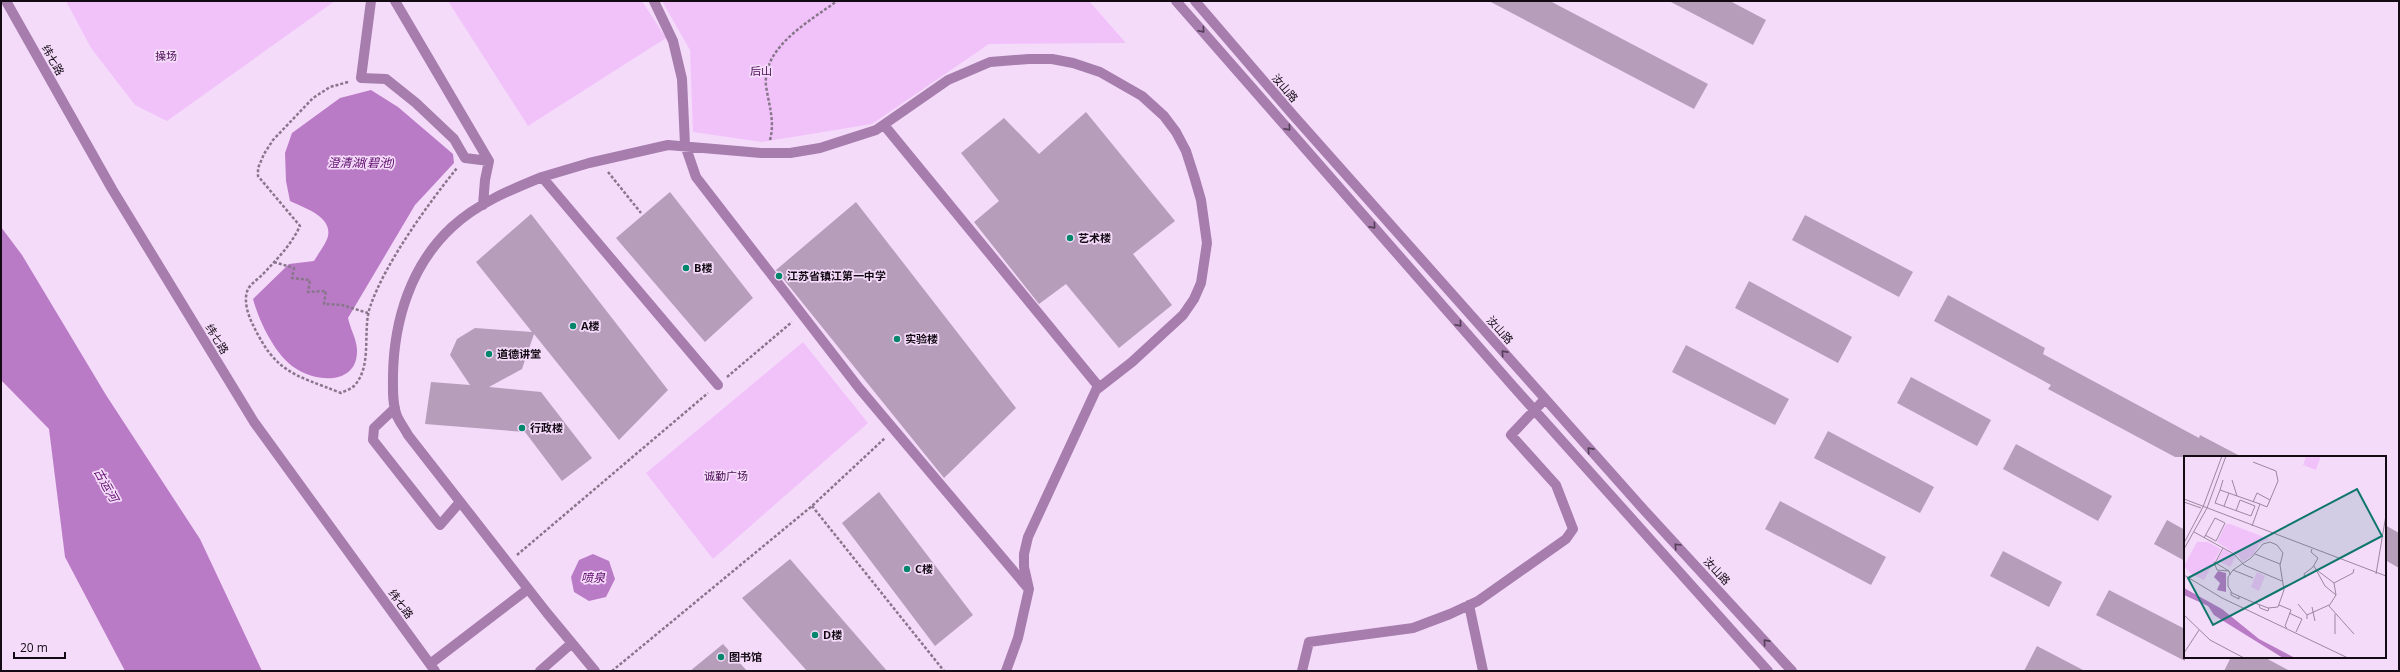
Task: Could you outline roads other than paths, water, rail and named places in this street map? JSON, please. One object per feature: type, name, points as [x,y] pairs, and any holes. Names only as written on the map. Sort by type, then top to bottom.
[{"type":"street","name":"纬七路","points":[[6,1],[112,189],[254,422],[433,668]]},
{"type":"street","points":[[371,1],[360,78],[386,79],[416,103],[454,139],[465,158],[489,161]]},
{"type":"street","points":[[395,1],[489,161],[485,180],[483,204]]},
{"type":"street","points":[[654,1],[673,41],[682,79],[685,145],[696,177],[894,430],[1029,589]]},
{"type":"street","points":[[1176,1],[1534,410],[1768,671]]},
{"type":"street","name":"汝山路","points":[[1195,1],[1545,399],[1792,671]]},
{"type":"street","points":[[595,671],[528,589],[408,435],[395,408],[394,366],[399,317],[404,298],[435,246],[452,226],[495,196],[542,177],[598,161],[668,145],[685,145],[766,153],[790,153],[820,148],[865,134],[884,125],[925,95],[966,71],[990,62],[1052,59],[1072,63],[1100,72],[1142,96],[1164,116],[1186,151],[1201,200],[1208,243],[1201,283],[1194,299],[1183,315],[1138,357],[1099,387],[1028,537],[1024,554],[1024,567],[1029,589],[1018,638],[1006,671]]},
{"type":"street","points":[[884,125],[1099,387]]},
{"type":"street","points":[[542,177],[718,385]]},
{"type":"street","points":[[1302,671],[1309,642],[1413,628],[1478,602],[1566,539],[1573,529],[1556,485],[1511,435],[1545,399]]},
{"type":"street","points":[[395,408],[374,428],[373,440],[440,525],[460,502]]},
{"type":"street","points":[[433,668],[528,589]]},
{"type":"street","points":[[1469,605],[1483,671]]},
{"type":"street","points":[[540,671],[572,643]]},
{"type":"water","name":"澄清湖(碧池)","points":[[371,90],[398,107],[453,154],[454,163],[415,205],[348,318],[356,342],[357,350],[356,361],[351,370],[344,375],[335,378],[325,378],[304,373],[295,368],[281,355],[269,337],[259,317],[253,299],[289,264],[314,261],[324,246],[328,236],[326,223],[321,218],[309,210],[290,201],[286,181],[285,153],[292,133],[340,98]]},
{"type":"water","name":"古运河","points":[[1,227],[22,255],[106,395],[200,539],[262,671],[125,671],[65,557],[49,429],[1,380]]},
{"type":"water","name":"喷泉","points":[[593,554],[609,561],[615,579],[606,597],[589,601],[574,592],[571,577],[579,560]]},
{"type":"place","name":"艺术楼","points":[[1070,238]]},
{"type":"place","name":"B楼","points":[[686,268]]},
{"type":"place","name":"江苏省镇江第一中学","points":[[779,276]]},
{"type":"place","name":"A楼","points":[[573,326]]},
{"type":"place","name":"实验楼","points":[[897,339]]},
{"type":"place","name":"道德讲堂","points":[[489,354]]},
{"type":"place","name":"行政楼","points":[[522,428]]},
{"type":"place","name":"C楼","points":[[907,569]]},
{"type":"place","name":"D楼","points":[[815,635]]},
{"type":"place","name":"图书馆","points":[[721,657]]},
{"type":"park label","name":"操场","points":[[166,56]]},
{"type":"park label","name":"后山","points":[[761,71]]},
{"type":"park label","name":"诚勤广场","points":[[726,476]]}]
